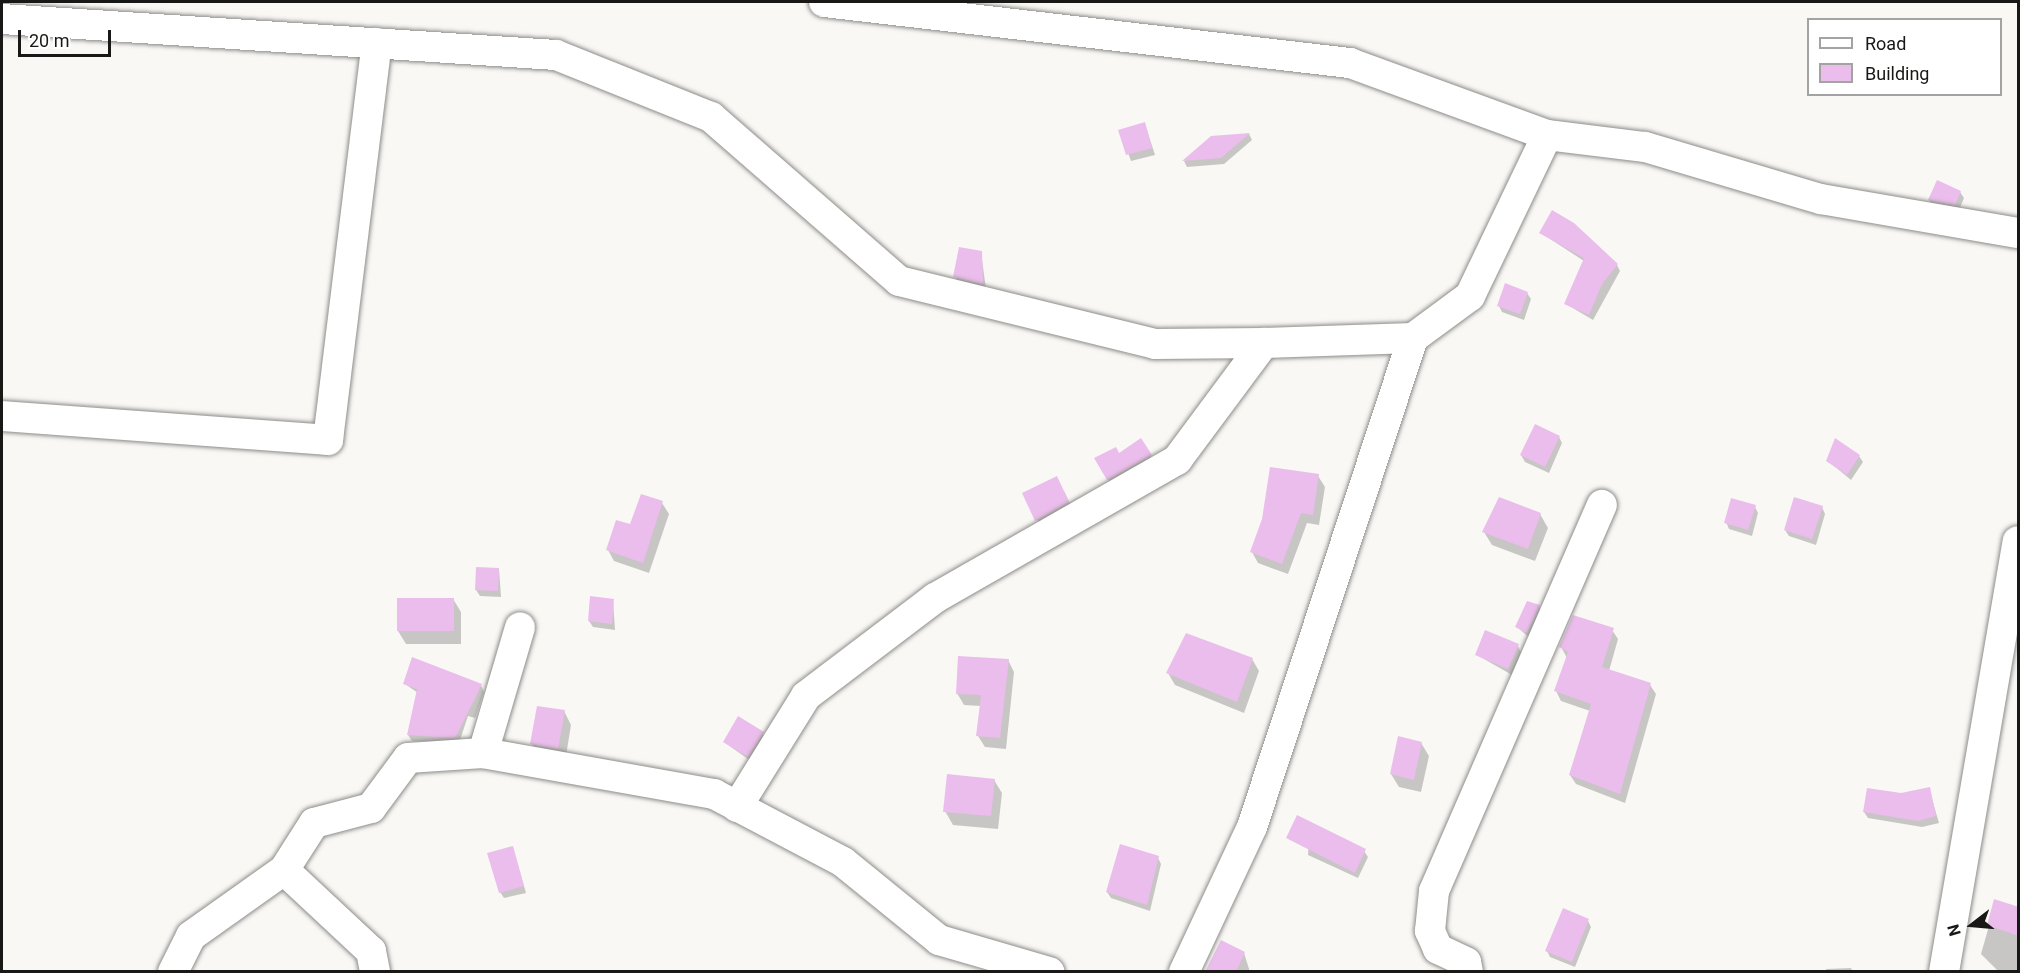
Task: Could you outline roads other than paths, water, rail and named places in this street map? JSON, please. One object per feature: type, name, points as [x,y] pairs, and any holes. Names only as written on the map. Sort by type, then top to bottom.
[{"type":"street","points":[[824,2],[1350,63],[1546,135],[1645,147],[1821,199],[2019,233]]},
{"type":"street","points":[[2,19],[556,55],[711,117],[899,281],[1155,344],[1413,338],[1470,296],[1546,135]]},
{"type":"street","points":[[2,416],[328,441],[377,43]]},
{"type":"street","points":[[1184,972],[1252,827],[1413,338]]},
{"type":"street","points":[[737,807],[806,696],[935,598],[1177,460],[1264,343]]},
{"type":"street","points":[[1468,972],[1466,962],[1438,949],[1430,931],[1434,891],[1602,505]]},
{"type":"street","points":[[1944,972],[2019,541]]},
{"type":"street","points":[[483,753],[520,627]]},
{"type":"street","points":[[173,972],[191,936],[284,870],[314,823],[371,808],[408,758],[483,753],[714,794],[843,862],[939,940],[1049,972]]},
{"type":"street","points":[[284,870],[371,951],[375,972]]}]
